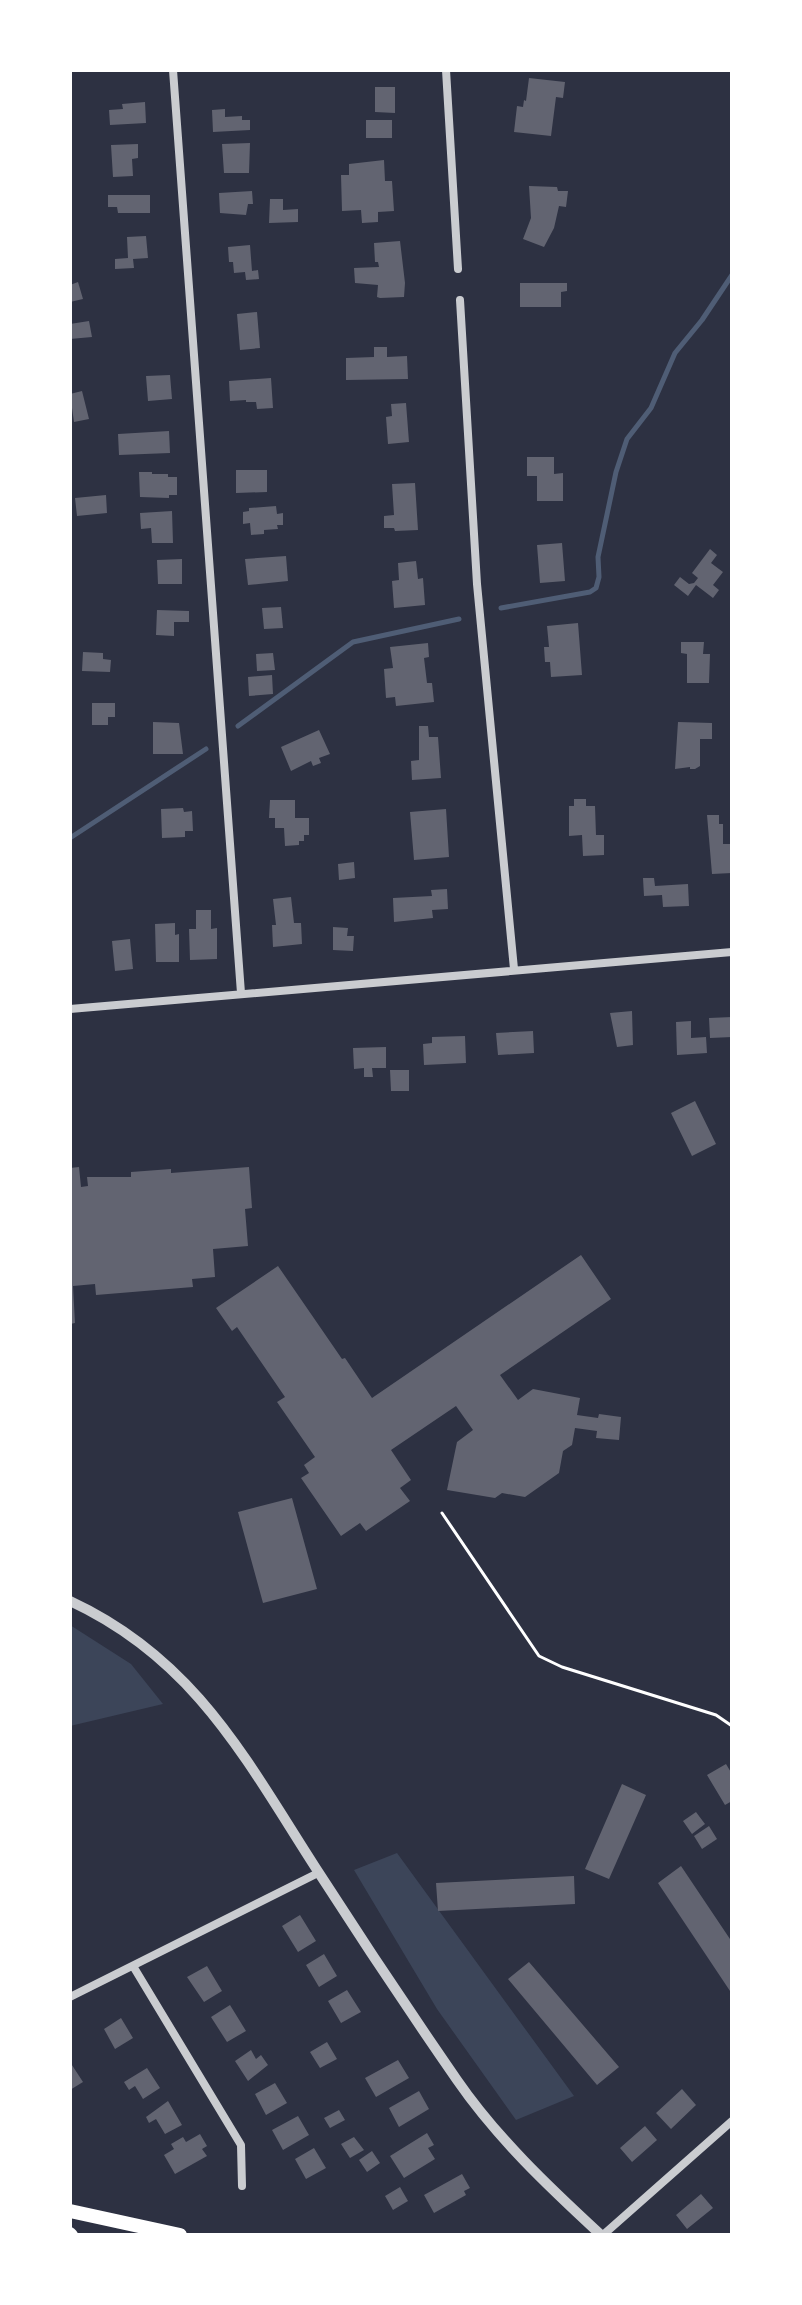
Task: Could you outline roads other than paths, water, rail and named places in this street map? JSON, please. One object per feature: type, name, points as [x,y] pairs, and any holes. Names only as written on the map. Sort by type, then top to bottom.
[{"type":"highway","points":[[70,2211],[180,2235]]},
{"type":"street","points":[[173,70],[241,993]]},
{"type":"street","points":[[446,70],[458,269]]},
{"type":"street","points":[[460,300],[477,584],[514,969]]},
{"type":"street","points":[[70,1009],[732,952]]},
{"type":"street","points":[[70,1601],[125,1631],[169,1665],[194,1690],[272,1798],[318,1873],[474,2102],[521,2159],[602,2235],[732,2121]]},
{"type":"street","points":[[70,1997],[318,1873]]},
{"type":"street","points":[[133,1966],[241,2145],[242,2186]]},
{"type":"waterway","points":[[501,608],[590,592],[596,588],[598,557],[616,472],[627,439],[651,408],[675,353],[732,275]]},
{"type":"waterway","points":[[238,726],[353,642],[459,619]]},
{"type":"waterway","points":[[70,838],[206,749]]}]
